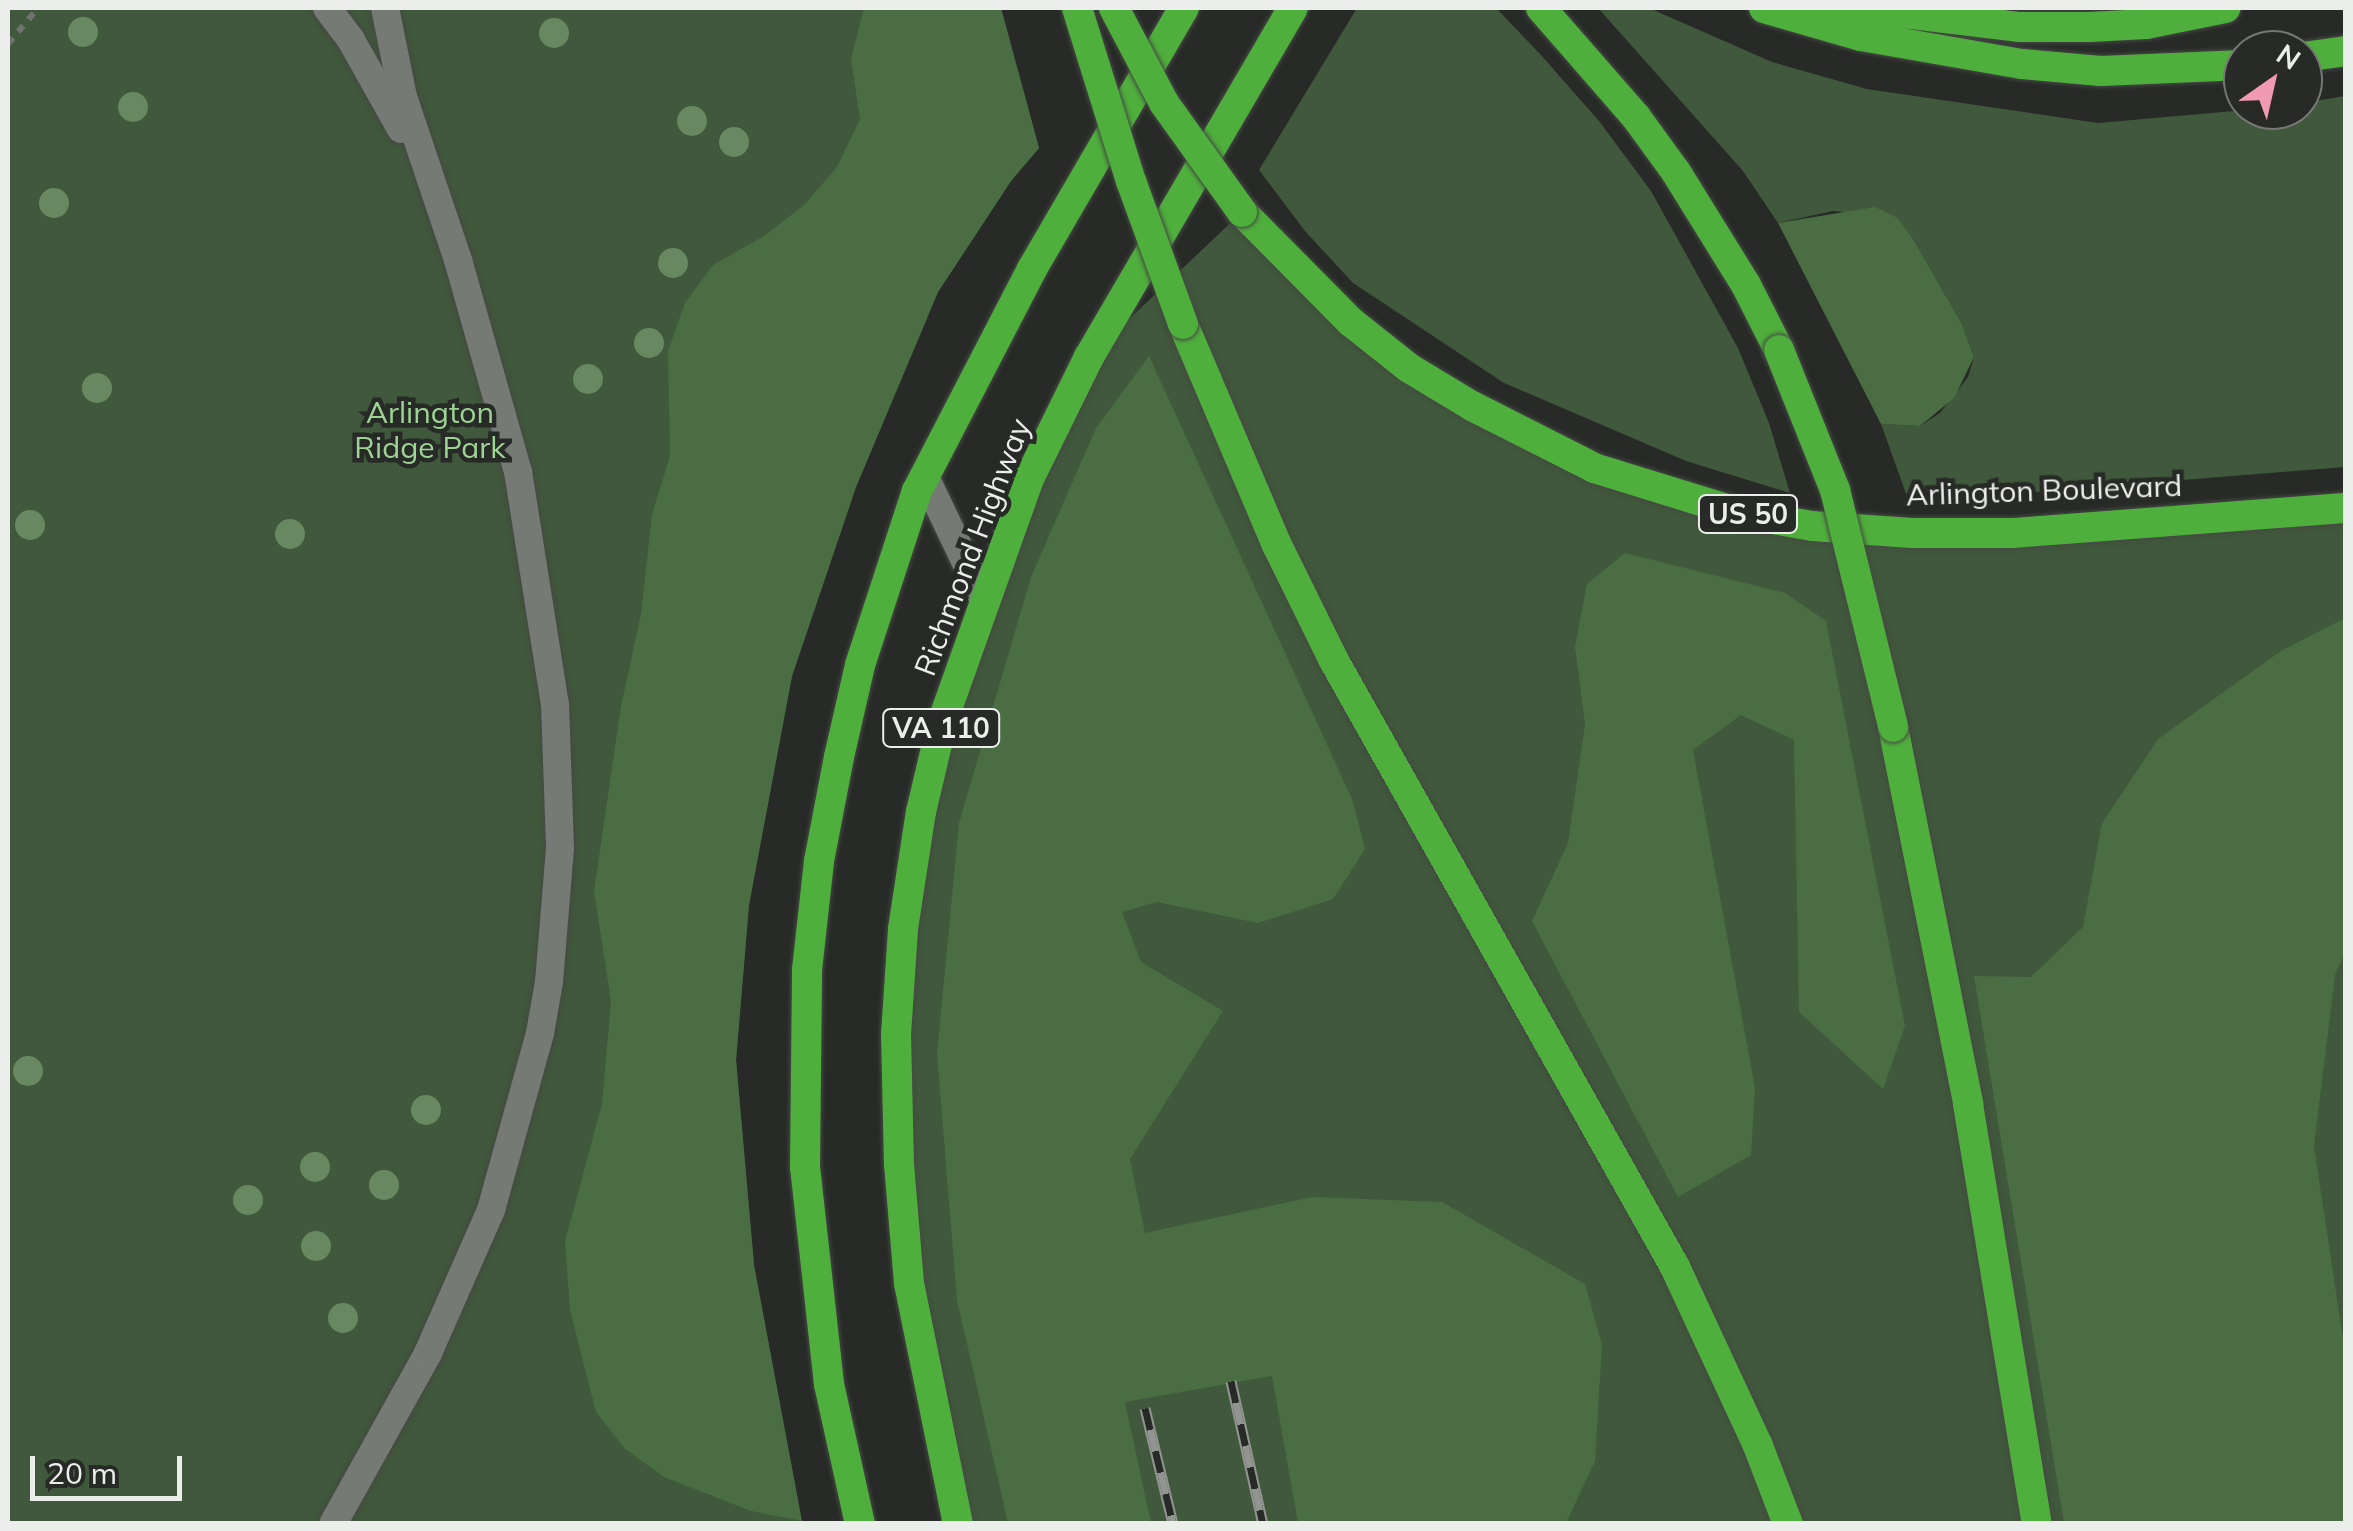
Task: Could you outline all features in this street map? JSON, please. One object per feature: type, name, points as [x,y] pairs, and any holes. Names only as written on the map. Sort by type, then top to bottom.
[{"type":"highway","points":[[1076,8],[1125,162],[1184,324],[1277,545],[1325,643],[1676,1267],[1751,1430],[1788,1524]]},
{"type":"highway","name":"Arlington Boulevard","points":[[1114,8],[1164,102],[1242,212],[1302,278],[1409,368],[1526,437],[1594,468],[1686,498],[1812,526],[1912,533],[2013,533],[2346,508]]},
{"type":"highway","name":"Richmond Highway","points":[[860,1524],[829,1384],[804,1167],[806,970],[819,861],[860,665],[886,579],[924,477],[1014,302],[1184,8]]},
{"type":"highway","name":"Richmond Highway","points":[[958,1524],[909,1283],[899,1165],[896,1036],[903,929],[921,812],[942,722],[1028,481],[1089,358],[1293,8]]},
{"type":"highway","points":[[1541,8],[1636,117],[1676,172],[1746,285],[1779,350],[1834,490],[1892,727],[1968,1104],[2036,1524]]},
{"type":"highway","points":[[1764,8],[1861,36],[2022,64],[2101,71],[2223,66]]},
{"type":"highway","points":[[1776,8],[1912,14],[2020,27],[2089,27],[2146,24],[2225,8]]},
{"type":"lane","points":[[327,8],[351,40],[426,174]]},
{"type":"lane","points":[[333,1524],[428,1353],[491,1210],[540,1032],[559,877],[555,705],[526,514],[492,374],[403,97],[385,8]]},
{"type":"lane","points":[[924,477],[984,598]]},
{"type":"path","points":[[8,44],[38,8]]},
{"type":"green space","name":"Arlington Ridge Park","points":[[8,8],[1001,8],[1039,148],[1011,181],[938,292],[856,487],[792,676],[749,905],[736,1060],[754,1265],[802,1523],[8,1524]]},
{"type":"green space","points":[[864,8],[1001,8],[1039,148],[1011,181],[938,292],[856,487],[792,676],[749,905],[736,1060],[754,1265],[802,1521],[751,1511],[664,1477],[625,1449],[596,1412],[570,1310],[565,1241],[602,1104],[611,1001],[594,891],[621,706],[641,614],[652,514],[670,456],[668,351],[685,303],[713,265],[764,236],[804,205],[837,167],[860,119],[851,59]]},
{"type":"green space","points":[[1357,8],[1496,8],[1541,55],[1599,121],[1651,191],[1738,348],[1769,423],[1790,493],[1686,461],[1504,383],[1353,283],[1305,231],[1259,170]]},
{"type":"green space","points":[[1598,8],[1649,8],[1772,62],[1867,89],[2098,123],[2223,112],[2223,130],[2323,130],[2323,100],[2345,96],[2345,467],[1909,502],[1881,424],[1920,426],[1940,413],[1968,377],[1974,357],[1962,324],[1898,218],[1833,211],[1778,223],[1743,171]]},
{"type":"green space","points":[[1875,207],[1898,218],[1912,237],[1962,324],[1974,357],[1954,398],[1920,426],[1881,424],[1778,223]]},
{"type":"green space","points":[[1242,212],[1302,277],[1527,437],[1812,526],[2345,510],[2345,1523],[959,1524],[899,1165],[921,812],[1089,357]]},
{"type":"green space","points":[[1149,356],[1352,799],[1365,849],[1333,899],[1258,923],[1157,902],[1122,912],[1141,962],[1223,1011],[1130,1159],[1145,1233],[1312,1197],[1442,1202],[1585,1284],[1602,1345],[1595,1461],[1566,1523],[1298,1523],[1272,1376],[1125,1402],[1151,1523],[1008,1523],[957,1300],[937,1054],[959,823],[1031,577],[1096,428]]},
{"type":"green space","points":[[1625,553],[1785,593],[1826,621],[1905,1026],[1883,1089],[1799,1012],[1794,740],[1741,715],[1693,750],[1755,1088],[1751,1155],[1678,1197],[1532,921],[1568,843],[1585,724],[1575,647],[1587,584]]},
{"type":"green space","points":[[2345,618],[2345,952],[2335,975],[2314,1146],[2345,1352],[2345,1523],[2064,1523],[1974,976],[2031,977],[2083,927],[2102,823],[2158,739],[2281,651]]},
{"type":"railway","points":[[1231,1381],[1263,1524]]},
{"type":"railway","points":[[1145,1408],[1173,1524]]}]
